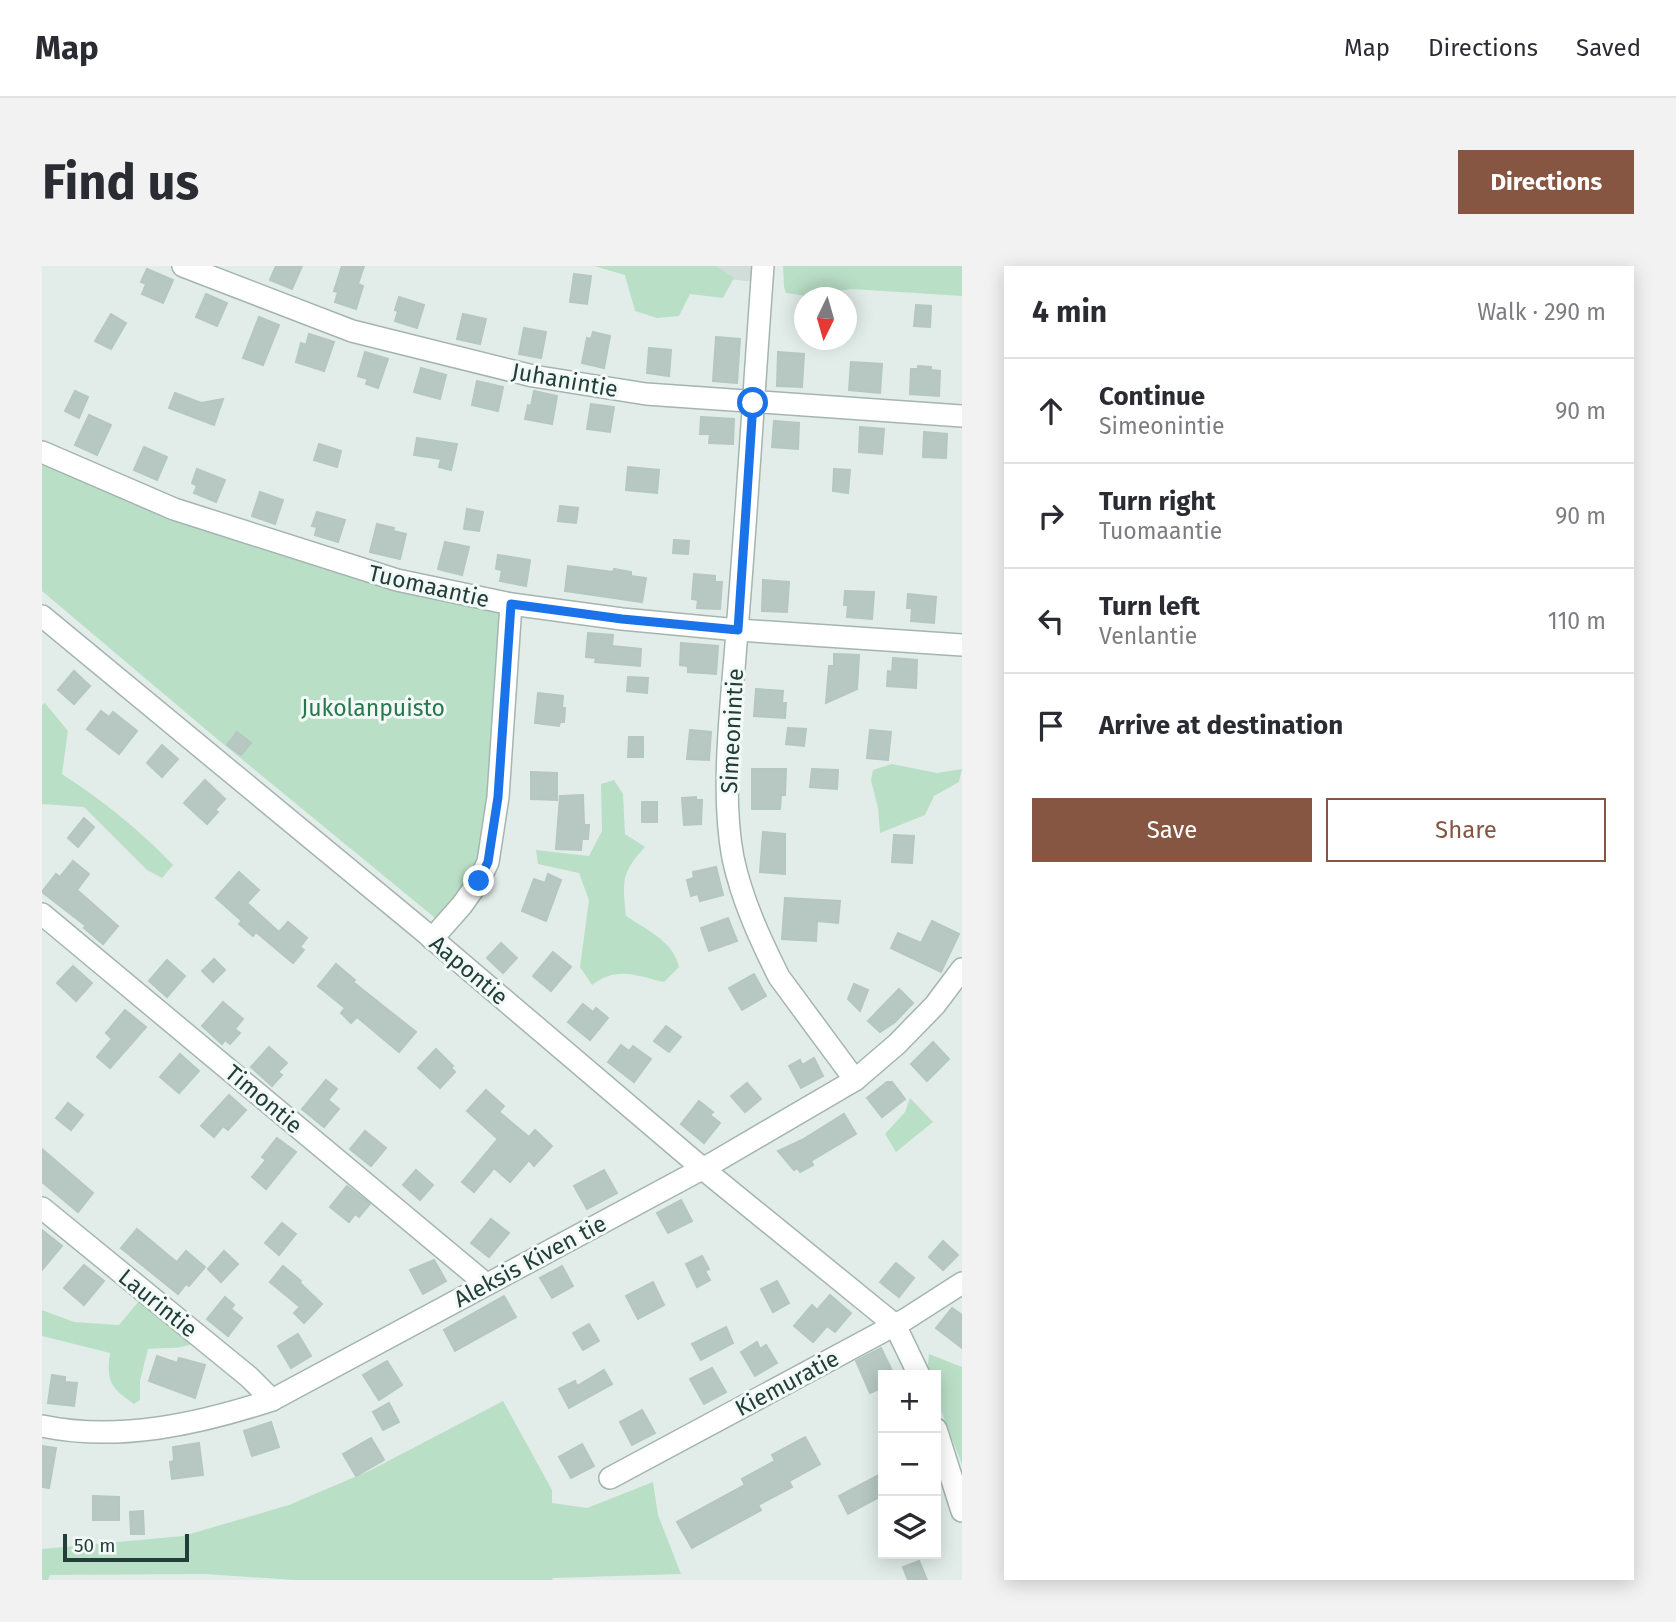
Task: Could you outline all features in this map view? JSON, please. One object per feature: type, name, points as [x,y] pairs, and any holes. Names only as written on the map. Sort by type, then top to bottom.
[{"type":"street","name":"Juhanintie","points":[[183,266],[352,331],[533,376],[646,394],[962,416]]},
{"type":"street","name":"Simeonintie","points":[[763,266],[730,720],[728,807],[736,870],[757,933],[779,977],[855,1080]]},
{"type":"street","name":"Tuomaantie","points":[[42,452],[174,509],[358,569],[511,604],[622,619],[738,630],[962,645]]},
{"type":"street","points":[[432,939],[462,905],[479,881],[488,862],[498,797],[511,604]]},
{"type":"street","name":"Aapontie","points":[[42,616],[432,939],[702,1168],[895,1325]]},
{"type":"street","name":"Timontie","points":[[42,914],[486,1284]]},
{"type":"street","name":"Aleksis Kiven tie","points":[[42,1426],[119,1432],[157,1428],[211,1420],[272,1401],[702,1168],[855,1080],[935,1005],[962,969]]},
{"type":"street","name":"Laurintie","points":[[42,1208],[249,1377],[272,1401]]},
{"type":"street","name":"Kiemuratie","points":[[610,1478],[895,1325],[962,1283]]},
{"type":"street","points":[[895,1325],[917,1370]]},
{"type":"street","points":[[937,1433],[962,1511]]},
{"type":"shaded area","points":[[692,266],[755,266],[755,282],[692,275]]},
{"type":"green space","points":[[594,266],[716,266],[734,278],[723,298],[690,294],[679,316],[657,318],[635,311],[625,275]]},
{"type":"green space","points":[[783,266],[962,266],[962,296],[857,289],[857,287],[794,287],[794,294],[786,293]]},
{"type":"green space","name":"Jukolanpuisto","points":[[42,456],[502,608],[492,793],[479,859],[440,922],[42,591]]},
{"type":"green space","points":[[45,703],[68,731],[62,774],[120,816],[173,865],[162,878],[147,870],[84,807],[42,804],[42,705]]},
{"type":"green space","points":[[892,764],[937,773],[962,769],[959,782],[934,796],[925,815],[880,833],[878,808],[871,780],[873,770]]},
{"type":"green space","points":[[614,780],[623,794],[625,834],[645,847],[631,864],[625,879],[626,916],[658,937],[676,958],[679,967],[664,982],[618,974],[592,985],[580,967],[589,900],[579,873],[538,864],[536,850],[589,856],[602,831],[601,784]]},
{"type":"green space","points":[[910,1098],[933,1122],[896,1152],[885,1134],[905,1112]]},
{"type":"green space","points":[[139,1301],[192,1344],[176,1348],[148,1349],[140,1381],[140,1400],[134,1404],[112,1383],[109,1371],[110,1353],[42,1336],[42,1310],[74,1322],[119,1325]]},
{"type":"green space","points":[[929,1354],[962,1367],[962,1464],[941,1411],[941,1370],[927,1370]]},
{"type":"green space","points":[[503,1401],[552,1490],[552,1503],[587,1508],[653,1482],[658,1515],[681,1574],[552,1580],[295,1580],[205,1574],[50,1575],[48,1580],[42,1580],[42,1549],[183,1536],[289,1505],[371,1470]]},
{"type":"building","points":[[276,266],[302,266],[292,289],[270,280]]},
{"type":"building","points":[[342,266],[364,266],[358,284],[363,286],[356,309],[335,302],[338,292],[334,291]]},
{"type":"building","points":[[147,269],[173,280],[163,303],[142,294],[146,284],[141,282]]},
{"type":"building","points":[[574,274],[591,276],[587,304],[570,302]]},
{"type":"building","points":[[206,294],[227,303],[217,326],[196,317]]},
{"type":"building","points":[[399,297],[424,305],[417,328],[395,321]]},
{"type":"building","points":[[916,305],[931,306],[930,327],[914,326]]},
{"type":"building","points":[[111,314],[126,323],[111,349],[95,341]]},
{"type":"building","points":[[463,314],[486,319],[480,344],[457,339]]},
{"type":"building","points":[[259,317],[279,325],[263,365],[243,358]]},
{"type":"building","points":[[524,328],[546,332],[541,358],[519,354]]},
{"type":"building","points":[[593,332],[610,336],[604,368],[582,363],[587,338],[591,339]]},
{"type":"building","points":[[309,334],[334,342],[324,371],[296,362],[301,343],[306,345]]},
{"type":"building","points":[[716,337],[740,339],[737,383],[713,381]]},
{"type":"building","points":[[649,348],[671,350],[669,376],[647,373]]},
{"type":"building","points":[[365,352],[388,359],[378,388],[366,384],[368,379],[358,376]]},
{"type":"building","points":[[778,352],[804,354],[802,387],[777,386]]},
{"type":"building","points":[[851,362],[882,364],[880,393],[849,390]]},
{"type":"building","points":[[918,366],[940,371],[939,396],[910,394],[911,369],[918,369]]},
{"type":"building","points":[[421,368],[446,375],[440,399],[414,392]]},
{"type":"building","points":[[477,381],[503,387],[498,411],[472,405]]},
{"type":"building","points":[[75,391],[88,397],[79,418],[65,411]]},
{"type":"building","points":[[534,391],[557,396],[552,424],[525,419]]},
{"type":"building","points":[[175,393],[201,403],[223,399],[214,425],[169,408]]},
{"type":"building","points":[[591,404],[614,407],[610,432],[587,429]]},
{"type":"building","points":[[89,415],[111,425],[97,455],[75,445]]},
{"type":"building","points":[[701,417],[734,419],[733,444],[709,443],[710,434],[700,434]]},
{"type":"building","points":[[774,421],[799,423],[798,449],[772,447]]},
{"type":"building","points":[[860,427],[884,429],[882,454],[859,452]]},
{"type":"building","points":[[924,432],[947,434],[946,458],[923,457]]},
{"type":"building","points":[[417,438],[457,444],[451,470],[439,467],[441,459],[414,455]]},
{"type":"building","points":[[319,444],[341,451],[337,467],[314,460]]},
{"type":"building","points":[[144,447],[167,457],[157,480],[134,470]]},
{"type":"building","points":[[628,467],[659,470],[657,493],[626,490]]},
{"type":"building","points":[[197,469],[225,480],[216,502],[194,493],[197,486],[192,483]]},
{"type":"building","points":[[834,469],[850,470],[848,493],[833,491]]},
{"type":"building","points":[[260,492],[283,500],[275,524],[252,516]]},
{"type":"building","points":[[560,506],[578,508],[576,523],[558,521]]},
{"type":"building","points":[[467,509],[483,512],[479,531],[464,529]]},
{"type":"building","points":[[317,512],[345,520],[338,542],[315,535],[317,527],[312,526]]},
{"type":"building","points":[[377,524],[406,534],[400,559],[370,552]]},
{"type":"building","points":[[674,540],[689,541],[688,554],[673,553]]},
{"type":"building","points":[[445,542],[469,547],[462,575],[438,569]]},
{"type":"building","points":[[498,555],[530,560],[526,586],[500,581],[502,570],[496,569]]},
{"type":"building","points":[[568,566],[613,572],[614,569],[631,572],[631,576],[646,578],[642,602],[565,591]]},
{"type":"building","points":[[694,574],[715,576],[715,582],[722,582],[720,609],[697,608],[698,600],[692,599]]},
{"type":"building","points":[[763,580],[789,582],[787,612],[762,611]]},
{"type":"building","points":[[845,591],[874,592],[872,619],[847,617]]},
{"type":"building","points":[[908,594],[936,597],[934,623],[911,621],[912,608],[907,608]]},
{"type":"building","points":[[588,633],[613,635],[612,646],[641,649],[640,666],[595,662],[596,658],[586,657]]},
{"type":"building","points":[[681,643],[718,646],[716,674],[688,672],[688,666],[680,665]]},
{"type":"building","points":[[834,654],[859,655],[857,689],[826,703],[829,666],[834,666]]},
{"type":"building","points":[[893,658],[917,660],[916,688],[887,686],[888,671],[892,672]]},
{"type":"building","points":[[74,671],[90,686],[74,704],[58,690]]},
{"type":"building","points":[[628,677],[648,678],[647,693],[627,691]]},
{"type":"building","points":[[756,689],[783,691],[782,703],[786,703],[785,718],[754,716]]},
{"type":"building","points":[[538,693],[563,696],[564,722],[560,722],[559,726],[535,723]]},
{"type":"building","points":[[101,711],[109,717],[113,712],[137,731],[119,754],[87,729]]},
{"type":"building","points":[[788,728],[806,729],[804,746],[786,744]]},
{"type":"building","points":[[690,730],[711,732],[709,760],[687,759]]},
{"type":"building","points":[[870,730],[891,732],[888,760],[867,758]]},
{"type":"building","points":[[237,732],[251,743],[241,755],[227,745]]},
{"type":"building","points":[[629,737],[643,737],[643,757],[628,757]]},
{"type":"building","points":[[162,745],[178,759],[162,777],[147,763]]},
{"type":"building","points":[[752,769],[786,769],[785,795],[781,795],[780,809],[752,809]]},
{"type":"building","points":[[812,769],[838,770],[837,789],[810,787]]},
{"type":"building","points":[[531,772],[557,773],[557,800],[531,799]]},
{"type":"building","points":[[205,780],[225,799],[207,824],[184,803]]},
{"type":"building","points":[[583,795],[584,825],[589,825],[588,839],[582,839],[581,850],[556,849],[560,796]]},
{"type":"building","points":[[696,797],[696,800],[702,800],[701,824],[684,825],[682,798]]},
{"type":"building","points":[[642,802],[657,802],[657,822],[642,822]]},
{"type":"building","points":[[84,818],[94,827],[78,847],[68,838]]},
{"type":"building","points":[[763,832],[785,834],[785,874],[760,872]]},
{"type":"building","points":[[894,835],[914,836],[912,863],[892,862]]},
{"type":"building","points":[[73,861],[89,874],[77,890],[118,926],[103,944],[84,928],[86,926],[42,892],[56,874],[60,877]]},
{"type":"building","points":[[716,867],[723,895],[700,901],[698,894],[691,896],[687,880],[694,878],[693,872]]},
{"type":"building","points":[[239,872],[259,890],[247,903],[279,932],[288,922],[307,938],[300,947],[304,950],[293,963],[256,932],[253,936],[239,924],[242,921],[216,898]]},
{"type":"building","points":[[548,874],[561,880],[546,921],[522,911],[534,879],[545,883]]},
{"type":"building","points":[[785,898],[840,901],[838,923],[817,921],[816,941],[782,939]]},
{"type":"building","points":[[728,918],[737,941],[709,951],[701,928]]},
{"type":"building","points":[[932,921],[959,934],[941,972],[891,948],[898,933],[921,943]]},
{"type":"building","points":[[501,943],[517,958],[503,973],[487,958]]},
{"type":"building","points":[[553,952],[571,967],[551,991],[533,976]]},
{"type":"building","points":[[214,959],[225,970],[213,982],[202,971]]},
{"type":"building","points":[[167,960],[185,976],[167,997],[149,981]]},
{"type":"building","points":[[336,964],[355,980],[353,982],[416,1032],[399,1052],[357,1017],[351,1023],[341,1013],[345,1008],[318,986]]},
{"type":"building","points":[[73,966],[92,983],[76,1001],[57,983]]},
{"type":"building","points":[[754,974],[766,996],[742,1010],[729,988]]},
{"type":"building","points":[[854,984],[868,990],[860,1011],[848,999]]},
{"type":"building","points":[[899,989],[913,1003],[895,1022],[880,1032],[868,1021]]},
{"type":"building","points":[[223,1002],[243,1019],[235,1029],[240,1033],[230,1044],[225,1040],[222,1044],[202,1026]]},
{"type":"building","points":[[583,1004],[593,1012],[596,1008],[608,1018],[590,1040],[568,1022]]},
{"type":"building","points":[[125,1010],[146,1027],[110,1068],[97,1057],[112,1039],[106,1033]]},
{"type":"building","points":[[666,1026],[681,1037],[669,1052],[654,1041]]},
{"type":"building","points":[[933,1042],[949,1059],[927,1081],[911,1064]]},
{"type":"building","points":[[621,1045],[629,1051],[633,1046],[651,1059],[634,1082],[608,1062]]},
{"type":"building","points":[[269,1047],[287,1063],[278,1072],[282,1075],[272,1086],[251,1067]]},
{"type":"building","points":[[436,1049],[453,1066],[451,1068],[455,1072],[440,1088],[418,1068]]},
{"type":"building","points":[[180,1054],[199,1071],[179,1093],[160,1077]]},
{"type":"building","points":[[814,1058],[823,1076],[801,1088],[789,1066],[800,1060],[802,1065]]},
{"type":"building","points":[[326,1080],[337,1089],[328,1100],[339,1109],[324,1127],[302,1109]]},
{"type":"building","points":[[887,1082],[892,1082],[905,1099],[882,1117],[867,1098]]},
{"type":"building","points":[[747,1083],[761,1099],[745,1112],[731,1096]]},
{"type":"building","points":[[486,1090],[504,1106],[499,1112],[529,1137],[535,1130],[552,1146],[534,1166],[529,1160],[510,1182],[494,1168],[474,1192],[462,1182],[498,1139],[467,1111]]},
{"type":"building","points":[[229,1095],[246,1110],[228,1130],[223,1126],[214,1137],[201,1126]]},
{"type":"building","points":[[699,1101],[713,1112],[710,1115],[720,1123],[704,1143],[681,1124]]},
{"type":"building","points":[[68,1103],[83,1115],[71,1130],[56,1118]]},
{"type":"building","points":[[844,1114],[856,1134],[811,1161],[813,1165],[800,1172],[798,1168],[794,1170],[778,1151],[802,1140]]},
{"type":"building","points":[[365,1131],[386,1148],[371,1166],[350,1149]]},
{"type":"building","points":[[277,1138],[296,1152],[266,1189],[252,1177],[266,1160],[262,1157]]},
{"type":"building","points":[[42,1149],[93,1193],[78,1212],[42,1182]]},
{"type":"building","points":[[416,1170],[433,1185],[420,1200],[403,1185]]},
{"type":"building","points":[[604,1170],[617,1193],[587,1209],[574,1186]]},
{"type":"building","points":[[347,1186],[370,1204],[359,1217],[355,1214],[349,1222],[330,1207]]},
{"type":"building","points":[[681,1200],[692,1221],[668,1233],[657,1213]]},
{"type":"building","points":[[491,1219],[509,1233],[489,1257],[471,1243]]},
{"type":"building","points":[[282,1223],[296,1234],[279,1255],[265,1243]]},
{"type":"building","points":[[137,1229],[177,1262],[186,1251],[205,1267],[189,1286],[186,1284],[178,1294],[121,1248]]},
{"type":"building","points":[[42,1230],[62,1246],[42,1270]]},
{"type":"building","points":[[943,1241],[958,1255],[943,1270],[929,1257]]},
{"type":"building","points":[[224,1251],[238,1264],[221,1282],[208,1269]]},
{"type":"building","points":[[702,1256],[709,1269],[705,1271],[710,1280],[697,1287],[686,1264]]},
{"type":"building","points":[[434,1260],[446,1281],[423,1294],[410,1270]]},
{"type":"building","points":[[896,1263],[914,1278],[899,1297],[880,1282]]},
{"type":"building","points":[[84,1265],[104,1281],[84,1305],[64,1288]]},
{"type":"building","points":[[283,1266],[322,1304],[304,1323],[294,1313],[300,1307],[270,1282]]},
{"type":"building","points":[[562,1266],[573,1286],[552,1298],[540,1278]]},
{"type":"building","points":[[777,1281],[789,1303],[773,1312],[761,1289]]},
{"type":"building","points":[[653,1282],[664,1305],[638,1319],[626,1296]]},
{"type":"building","points":[[830,1295],[851,1313],[835,1332],[827,1326],[813,1342],[794,1326],[812,1305],[817,1310]]},
{"type":"building","points":[[504,1296],[516,1317],[455,1351],[444,1330]]},
{"type":"building","points":[[225,1297],[234,1305],[231,1309],[242,1318],[228,1336],[207,1319]]},
{"type":"building","points":[[952,1308],[962,1315],[962,1348],[936,1328]]},
{"type":"building","points":[[589,1324],[599,1341],[583,1350],[573,1333]]},
{"type":"building","points":[[726,1327],[733,1343],[701,1360],[692,1344]]},
{"type":"building","points":[[298,1334],[311,1356],[291,1368],[278,1346]]},
{"type":"building","points":[[757,1342],[760,1349],[766,1345],[777,1363],[755,1376],[741,1352]]},
{"type":"building","points":[[881,1348],[892,1370],[878,1370],[878,1389],[870,1393],[856,1361]]},
{"type":"building","points":[[157,1356],[177,1363],[179,1358],[205,1365],[195,1398],[149,1381]]},
{"type":"building","points":[[387,1361],[402,1385],[379,1400],[363,1375]]},
{"type":"building","points":[[712,1368],[726,1392],[704,1404],[690,1379]]},
{"type":"building","points":[[604,1370],[612,1384],[569,1408],[559,1389],[575,1381],[577,1386]]},
{"type":"building","points":[[52,1375],[65,1377],[65,1382],[77,1383],[74,1406],[48,1403]]},
{"type":"building","points":[[389,1403],[399,1422],[383,1430],[373,1412]]},
{"type":"building","points":[[642,1410],[655,1433],[632,1445],[620,1422]]},
{"type":"building","points":[[271,1422],[279,1447],[252,1456],[244,1431]]},
{"type":"building","points":[[805,1437],[820,1464],[789,1481],[792,1487],[758,1505],[761,1510],[692,1548],[677,1522],[745,1485],[742,1479],[775,1461],[772,1455]]},
{"type":"building","points":[[371,1438],[384,1460],[356,1476],[343,1454]]},
{"type":"building","points":[[199,1443],[203,1475],[172,1479],[170,1462],[174,1461],[173,1447]]},
{"type":"building","points":[[582,1444],[594,1466],[571,1478],[559,1457]]},
{"type":"building","points":[[42,1446],[56,1448],[49,1488],[42,1487]]},
{"type":"building","points":[[878,1476],[878,1498],[848,1514],[839,1496]]},
{"type":"building","points":[[93,1496],[119,1497],[119,1520],[93,1520]]},
{"type":"building","points":[[143,1511],[144,1534],[131,1534],[130,1512]]},
{"type":"building","points":[[919,1561],[927,1580],[908,1580],[903,1567]]},
{"type":"route","points":[[479,881],[488,862],[498,797],[511,604],[622,619],[738,630],[753,403]]}]
